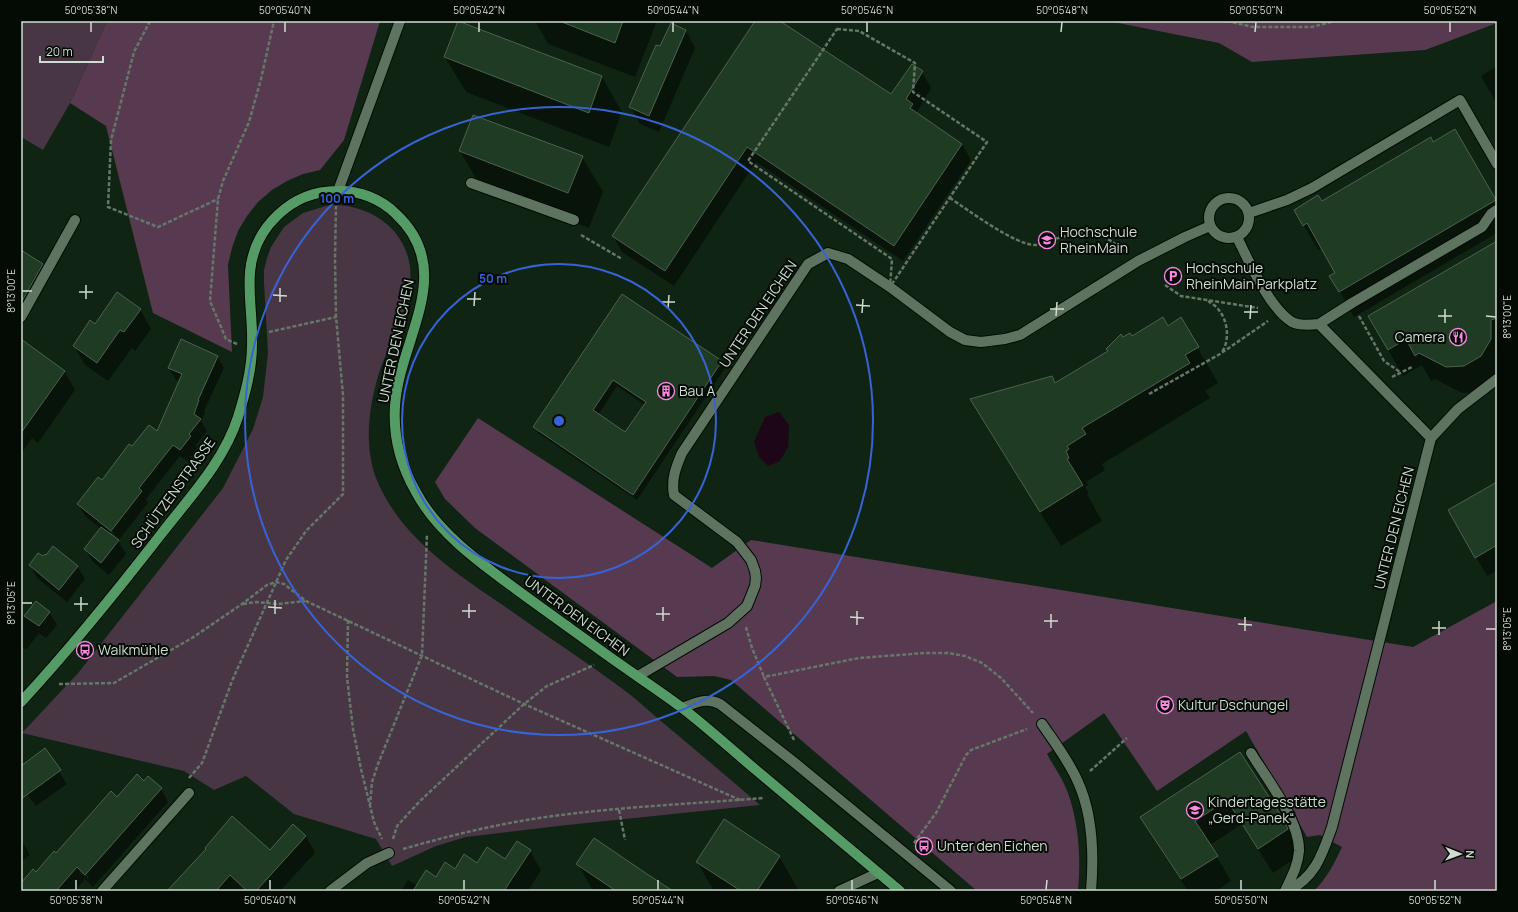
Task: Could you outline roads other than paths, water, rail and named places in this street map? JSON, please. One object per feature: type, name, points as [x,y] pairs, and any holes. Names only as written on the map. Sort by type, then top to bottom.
[{"type":"main road","name":"SCHÜTZENSTRASSE","points":[[21,702],[108,603],[207,475],[228,441],[237,420],[248,380],[252,347],[250,268],[253,254],[265,228],[274,217],[285,208],[310,195],[338,191]]},
{"type":"main road","name":"UNTER DEN EICHEN","points":[[338,191],[366,195],[390,208],[410,229],[422,254],[425,268],[424,296],[396,392],[395,423],[399,450],[406,472],[428,512],[473,556],[610,658],[682,708],[900,891]]},
{"type":"street","points":[[338,191],[400,21]]},
{"type":"street","points":[[1249,213],[1287,200],[1312,188],[1460,100],[1497,164]]},
{"type":"street","points":[[471,183],[574,220]]},
{"type":"street","points":[[1224,198],[1237,199],[1246,207],[1249,213],[1249,224],[1246,230],[1237,237],[1225,238],[1218,236],[1210,226],[1208,219],[1209,212],[1218,201],[1224,198]]},
{"type":"street","points":[[1237,237],[1249,264],[1260,283],[1281,312],[1291,321],[1298,324],[1319,324],[1482,227],[1490,214],[1497,210]]},
{"type":"street","points":[[21,317],[75,220]]},
{"type":"street","name":"UNTER DEN EICHEN","points":[[638,676],[728,623],[747,606],[755,586],[756,578],[756,571],[751,560],[738,542],[674,495],[672,488],[673,478],[682,453],[808,264],[828,253],[848,259],[890,287],[950,332],[965,340],[981,342],[1005,339],[1020,335],[1138,261],[1210,226]]},
{"type":"street","points":[[1319,324],[1431,438],[1458,409],[1497,379]]},
{"type":"street","name":"UNTER DEN EICHEN","points":[[1288,891],[1300,885],[1314,870],[1332,827],[1431,438]]},
{"type":"street","points":[[682,708],[704,700],[713,700],[731,712],[951,891]]},
{"type":"street","points":[[1042,724],[1064,756],[1078,782],[1086,805],[1091,826],[1091,891]]},
{"type":"street","points":[[1251,753],[1291,818],[1297,834],[1299,851],[1295,872],[1284,891]]},
{"type":"street","points":[[102,891],[189,793]]},
{"type":"street","points":[[330,891],[367,863],[389,853]]},
{"type":"street","points":[[839,891],[878,873]]},
{"type":"place","name":"Hochschule RheinMain","points":[[1047,240]]},
{"type":"place","name":"Hochschule RheinMain Parkplatz","points":[[1173,276]]},
{"type":"place","name":"Camera","points":[[1458,337]]},
{"type":"place","name":"Bau A","points":[[666,391]]},
{"type":"place","name":"Walkmühle","points":[[85,650]]},
{"type":"place","name":"Kultur Dschungel","points":[[1165,705]]},
{"type":"place","name":"Kindertagesstätte „Gerd-Panek“","points":[[1195,810]]},
{"type":"place","name":"Unter den Eichen","points":[[924,846]]}]
